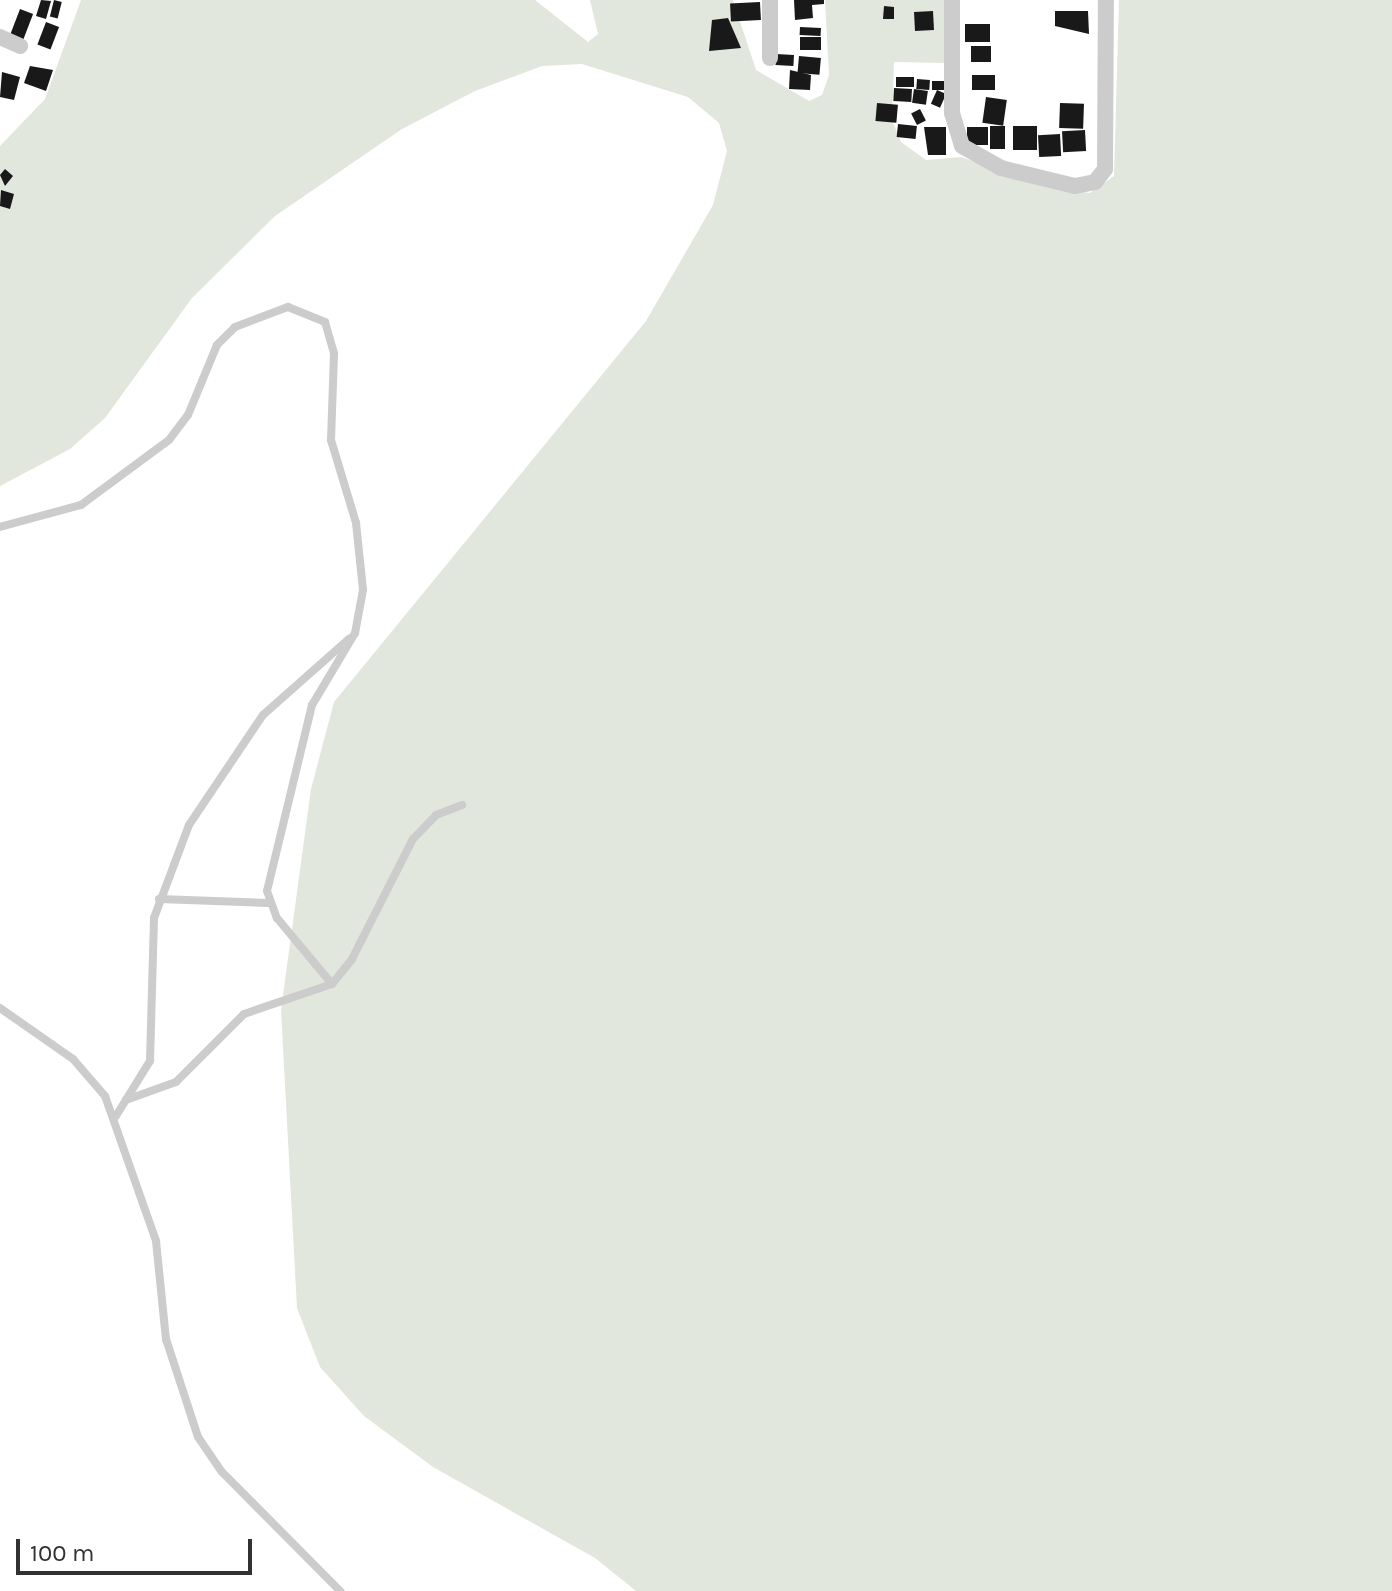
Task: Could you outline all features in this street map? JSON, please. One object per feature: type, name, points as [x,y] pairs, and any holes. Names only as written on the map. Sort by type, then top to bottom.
[{"type":"street","points":[[770,0],[770,58]]},
{"type":"street","points":[[952,0],[952,113],[962,146],[1001,168],[1075,186],[1095,182],[1105,169],[1106,0]]},
{"type":"street","points":[[0,37],[20,46]]},
{"type":"lane","points":[[0,527],[45,520],[99,494],[181,428],[226,334],[273,309],[310,310],[333,340],[331,440],[360,545],[355,633],[312,705],[268,873],[269,903],[332,984]]},
{"type":"lane","points":[[116,1116],[150,1061],[159,899],[189,825],[244,739],[355,633]]},
{"type":"lane","points":[[126,1100],[176,1082],[244,1014],[332,984],[357,952],[413,839],[436,815],[462,805]]},
{"type":"lane","points":[[159,899],[269,903]]},
{"type":"lane","points":[[0,1008],[73,1059],[116,1116],[156,1241],[166,1339],[198,1437],[222,1472],[340,1591]]},
{"type":"shaded area","points":[[81,0],[535,0],[588,42],[598,34],[590,0],[733,0],[756,70],[809,101],[822,95],[829,75],[825,0],[945,0],[944,63],[894,62],[892,120],[901,142],[926,160],[961,157],[1045,186],[1090,193],[1114,176],[1119,0],[1392,0],[1392,1591],[636,1591],[595,1558],[433,1467],[364,1416],[320,1367],[297,1308],[281,1010],[311,789],[334,702],[646,321],[713,205],[727,151],[719,123],[688,97],[582,64],[542,66],[475,91],[402,129],[275,216],[192,298],[105,418],[70,449],[0,486],[0,146],[45,99]]},
{"type":"building","points":[[41,0],[51,1],[46,19],[36,16]]},
{"type":"building","points":[[54,0],[62,2],[58,18],[50,16]]},
{"type":"building","points":[[794,0],[824,0],[824,4],[812,5],[813,18],[795,20]]},
{"type":"building","points":[[760,2],[761,20],[731,22],[730,4]]},
{"type":"building","points":[[884,6],[894,7],[894,19],[883,19]]},
{"type":"building","points":[[20,9],[33,14],[23,40],[10,35]]},
{"type":"building","points":[[933,11],[934,30],[915,31],[914,12]]},
{"type":"building","points":[[1055,11],[1088,11],[1089,34],[1055,26]]},
{"type":"building","points":[[728,18],[741,48],[709,51],[712,20]]},
{"type":"building","points":[[46,22],[59,27],[50,49],[37,44]]},
{"type":"building","points":[[965,24],[990,24],[990,42],[965,42]]},
{"type":"building","points":[[800,27],[821,28],[821,36],[800,35]]},
{"type":"building","points":[[800,37],[821,37],[821,50],[800,50]]},
{"type":"building","points":[[971,46],[991,46],[991,62],[971,62]]},
{"type":"building","points":[[776,54],[794,55],[793,66],[775,65]]},
{"type":"building","points":[[799,56],[821,58],[819,75],[798,73]]},
{"type":"building","points":[[30,66],[53,70],[46,91],[24,83]]},
{"type":"building","points":[[790,70],[811,75],[810,90],[789,89]]},
{"type":"building","points":[[2,72],[20,77],[14,100],[0,97]]},
{"type":"building","points":[[972,75],[995,75],[995,90],[972,90]]},
{"type":"building","points":[[896,77],[914,77],[914,87],[896,87]]},
{"type":"building","points":[[917,79],[930,80],[929,90],[916,89]]},
{"type":"building","points":[[932,81],[946,81],[946,90],[932,90]]},
{"type":"building","points":[[894,88],[912,89],[911,102],[893,101]]},
{"type":"building","points":[[914,89],[928,91],[926,105],[912,103]]},
{"type":"building","points":[[937,90],[946,94],[940,108],[931,104]]},
{"type":"building","points":[[986,97],[1007,100],[1003,126],[982,123]]},
{"type":"building","points":[[877,103],[898,105],[896,123],[875,121]]},
{"type":"building","points":[[1060,103],[1084,104],[1083,129],[1059,128]]},
{"type":"building","points":[[920,109],[926,121],[917,125],[911,114]]},
{"type":"building","points":[[898,124],[917,126],[916,139],[897,137]]},
{"type":"building","points":[[990,126],[1005,126],[1005,149],[990,149]]},
{"type":"building","points":[[1013,126],[1037,126],[1037,150],[1013,150]]},
{"type":"building","points":[[924,127],[946,127],[946,155],[928,155]]},
{"type":"building","points":[[967,127],[988,127],[988,145],[967,145]]},
{"type":"building","points":[[1085,130],[1086,151],[1063,152],[1062,131]]},
{"type":"building","points":[[1060,134],[1061,156],[1039,157],[1038,135]]},
{"type":"building","points":[[5,169],[13,176],[5,186],[0,175]]},
{"type":"building","points":[[1,190],[14,194],[10,209],[0,206]]}]
